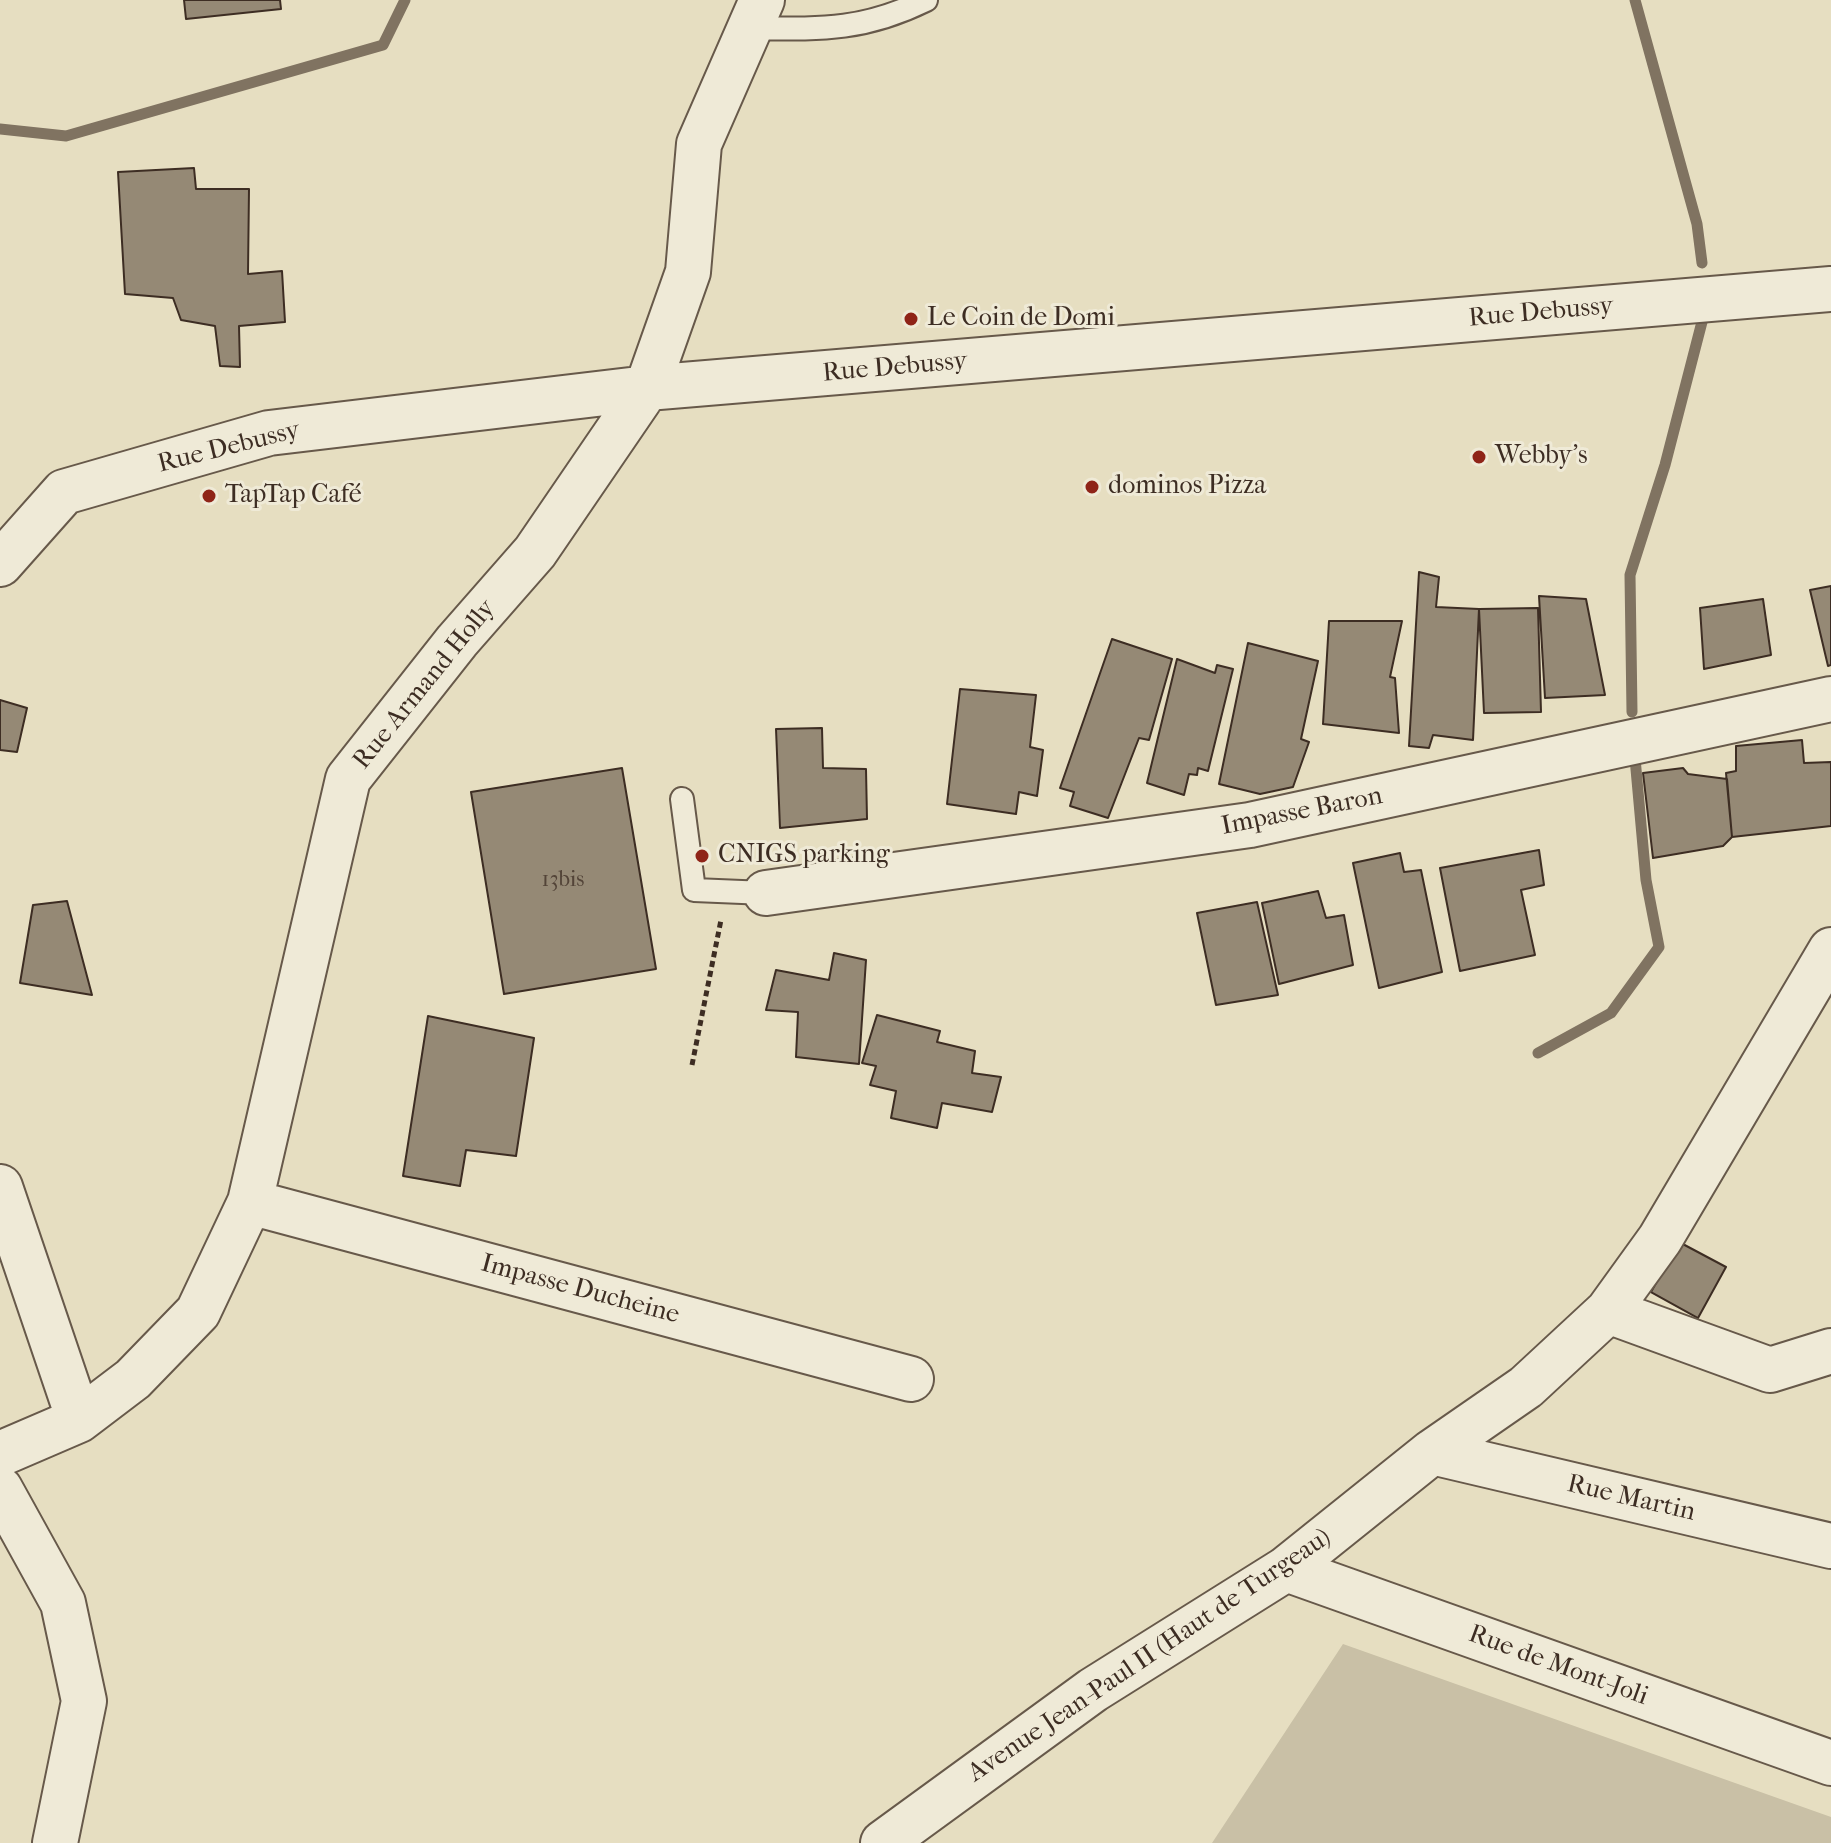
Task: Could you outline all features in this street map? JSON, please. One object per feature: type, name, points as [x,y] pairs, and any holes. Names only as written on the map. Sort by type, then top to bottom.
[{"type":"street","name":"Rue Armand Holly","points":[[0,1454],[79,1420],[133,1379],[198,1312],[250,1202],[348,779],[457,641],[535,552],[647,388],[688,272],[699,144],[755,14]]},
{"type":"street","name":"Rue Debussy","points":[[0,564],[64,492],[269,433],[647,388],[1831,289]]},
{"type":"street","name":"Impasse Baron","points":[[745,892],[1250,825],[1831,699]]},
{"type":"street","name":"Avenue Jean-Paul II (Haut de Turgeau)","points":[[883,1843],[1093,1690],[1286,1569],[1432,1452],[1526,1387],[1608,1311],[1660,1239],[1831,950]]},
{"type":"street","points":[[0,1187],[79,1420]]},
{"type":"street","name":"Impasse Ducheine","points":[[250,1202],[911,1379]]},
{"type":"street","points":[[1608,1311],[1770,1370],[1831,1351]]},
{"type":"street","name":"Rue Martin","points":[[1432,1452],[1831,1546]]},
{"type":"street","points":[[0,1489],[63,1603],[84,1701],[55,1843]]},
{"type":"street","name":"Rue de Mont-Joli","points":[[1286,1569],[1831,1763]]},
{"type":"lane","points":[[755,14],[840,29],[892,17],[926,0]]},
{"type":"lane","points":[[682,799],[694,890],[745,892]]},
{"type":"path","points":[[692,1065],[709,993],[745,892]]},
{"type":"shaded area","points":[[1343,1644],[1831,1817],[1831,1843],[1212,1843]]},
{"type":"building","points":[[184,0],[280,0],[281,9],[186,19]]},
{"type":"building","points":[[194,168],[196,189],[249,189],[248,274],[282,271],[285,322],[239,326],[240,367],[220,366],[215,326],[181,320],[173,298],[125,294],[118,172]]},
{"type":"building","points":[[1419,572],[1439,577],[1436,607],[1479,609],[1473,740],[1433,735],[1429,748],[1409,746]]},
{"type":"building","points":[[1831,586],[1831,665],[1828,666],[1810,590]]},
{"type":"building","points":[[1539,596],[1586,599],[1605,695],[1545,698]]},
{"type":"building","points":[[1763,599],[1771,655],[1704,669],[1700,608]]},
{"type":"building","points":[[1538,608],[1541,712],[1484,713],[1479,609]]},
{"type":"building","points":[[1329,621],[1402,621],[1390,677],[1395,678],[1399,733],[1323,724]]},
{"type":"building","points":[[1112,639],[1172,659],[1149,740],[1139,738],[1108,818],[1070,806],[1074,792],[1060,788]]},
{"type":"building","points":[[1248,643],[1318,661],[1301,739],[1309,742],[1293,787],[1260,794],[1219,784]]},
{"type":"building","points":[[1177,659],[1215,673],[1217,665],[1233,669],[1208,771],[1198,768],[1197,775],[1189,774],[1184,795],[1147,783]]},
{"type":"building","points":[[960,689],[1036,695],[1030,747],[1043,750],[1037,796],[1019,792],[1016,814],[947,804]]},
{"type":"building","points":[[0,700],[27,708],[17,752],[0,750]]},
{"type":"building","points":[[822,728],[823,768],[866,769],[867,819],[780,828],[776,729]]},
{"type":"building","points":[[1802,740],[1804,763],[1831,762],[1831,826],[1732,837],[1726,773],[1736,771],[1736,746]]},
{"type":"building","points":[[622,768],[656,969],[504,994],[471,792]]},
{"type":"building","points":[[1683,768],[1688,774],[1727,779],[1732,837],[1723,846],[1653,858],[1643,773]]},
{"type":"building","points":[[1539,850],[1544,885],[1521,890],[1535,955],[1460,971],[1440,868]]},
{"type":"building","points":[[1400,853],[1404,872],[1421,870],[1442,972],[1379,988],[1353,863]]},
{"type":"building","points":[[1318,891],[1326,918],[1344,915],[1353,965],[1279,984],[1262,903]]},
{"type":"building","points":[[67,901],[92,995],[20,983],[33,905]]},
{"type":"building","points":[[1257,902],[1278,995],[1216,1005],[1197,913]]},
{"type":"building","points":[[834,953],[866,960],[859,1064],[796,1057],[798,1012],[766,1010],[776,970],[829,980]]},
{"type":"building","points":[[877,1015],[940,1031],[937,1042],[975,1051],[972,1073],[1001,1077],[992,1112],[942,1103],[937,1128],[891,1118],[896,1091],[870,1085],[876,1066],[862,1063]]},
{"type":"building","points":[[428,1016],[534,1038],[516,1156],[466,1150],[460,1186],[403,1176]]},
{"type":"building","points":[[1679,1242],[1726,1267],[1698,1318],[1651,1292]]},
{"type":"waterway","points":[[0,129],[66,136],[383,45],[405,0]]},
{"type":"waterway","points":[[1635,0],[1697,224],[1702,263]]},
{"type":"waterway","points":[[1632,712],[1630,575],[1665,465],[1703,318]]},
{"type":"waterway","points":[[1538,1053],[1611,1013],[1659,947],[1646,880],[1635,758]]},
{"type":"place","name":"Le Coin de Domi","points":[[911,319]]},
{"type":"place","name":"Webby's","points":[[1479,457]]},
{"type":"place","name":"dominos Pizza","points":[[1092,487]]},
{"type":"place","name":"TapTap Café","points":[[209,496]]},
{"type":"place","name":"CNIGS parking","points":[[702,856]]}]
